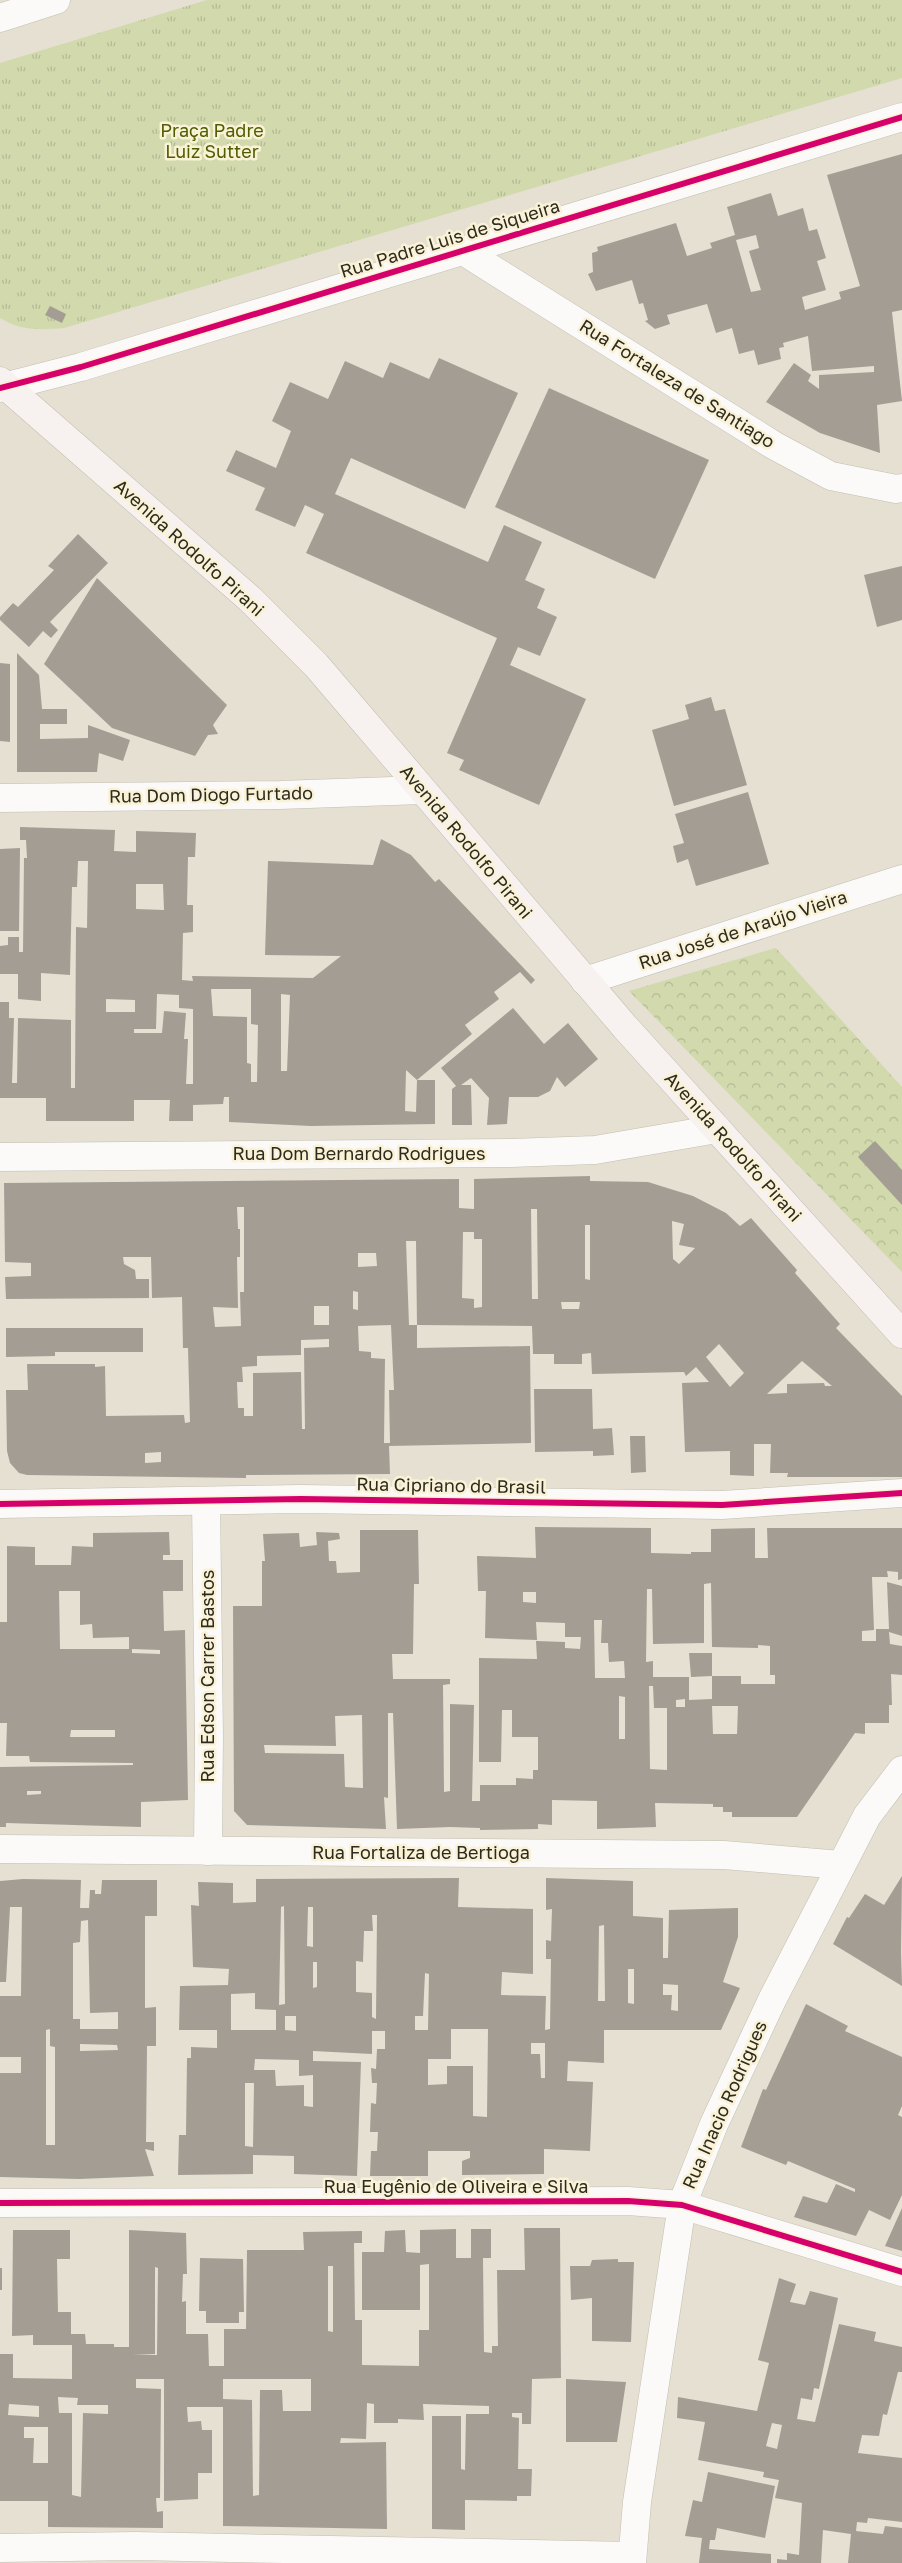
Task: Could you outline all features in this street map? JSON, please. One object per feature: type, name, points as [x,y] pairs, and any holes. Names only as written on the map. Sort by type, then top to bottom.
[{"type":"main road","name":"Avenida Rodolfo Pirani","points":[[2,385],[250,599],[316,665],[585,980],[716,1129],[902,1334]]},
{"type":"street","points":[[0,18],[56,0]]},
{"type":"street","name":"Rua Padre Luis de Siqueira","points":[[2,385],[82,367],[902,117]]},
{"type":"street","name":"Rua Fortaleza de Santiago","points":[[463,251],[774,446],[830,476],[896,489],[902,488]]},
{"type":"street","name":"Rua Dom Diogo Furtado","points":[[0,798],[421,790]]},
{"type":"street","name":"Rua José de Araújo Vieira","points":[[585,980],[902,879]]},
{"type":"street","name":"Rua Dom Bernardo Rodrigues","points":[[0,1157],[511,1153],[595,1150],[716,1129]]},
{"type":"street","name":"Rua Cipriano do Brasil","points":[[0,1504],[300,1500],[722,1505],[902,1493]]},
{"type":"street","name":"Rua Edson Carrer Bastos","points":[[206,1501],[209,1736],[208,1851]]},
{"type":"street","name":"Rua Inacio Rodrigues","points":[[631,2560],[637,2502],[682,2205],[718,2115],[772,2000],[867,1816],[902,1770]]},
{"type":"street","name":"Rua Fortaliza de Bertioga","points":[[0,1849],[724,1855],[841,1865]]},
{"type":"street","name":"Rua Eugênio de Oliveira e Silva","points":[[0,2203],[628,2201],[682,2205],[902,2272]]},
{"type":"street","points":[[0,2548],[135,2546],[631,2560]]},
{"type":"green space","name":"Praça Padre Luiz Sutter","points":[[207,0],[902,0],[902,78],[64,328],[39,329],[23,327],[0,318],[0,63]]},
{"type":"green space","points":[[776,948],[902,1087],[902,1272],[629,991]]},
{"type":"building","points":[[902,154],[902,310],[892,312],[902,401],[877,405],[880,453],[820,433],[766,402],[794,363],[811,375],[808,381],[819,389],[819,375],[874,372],[874,366],[812,371],[808,336],[783,343],[784,347],[779,348],[781,359],[758,365],[754,350],[739,354],[732,328],[716,333],[707,304],[667,315],[670,324],[655,329],[645,321],[648,320],[643,303],[639,304],[632,280],[596,291],[588,274],[593,272],[592,253],[598,251],[597,247],[676,223],[687,256],[712,248],[710,243],[735,235],[727,207],[771,193],[778,216],[803,208],[809,231],[817,229],[826,258],[817,261],[826,290],[802,297],[805,310],[841,299],[839,292],[860,286],[827,175]],"holes":[[[756,235],[759,248],[749,251],[761,290],[751,292],[736,240]]]},
{"type":"building","points":[[50,306],[66,314],[62,323],[45,315]]},
{"type":"building","points":[[439,358],[518,393],[465,509],[351,458],[335,494],[488,562],[504,525],[542,542],[525,580],[545,589],[537,608],[557,617],[540,656],[518,647],[510,665],[586,699],[539,805],[459,770],[464,760],[447,753],[497,638],[306,553],[324,514],[305,505],[295,527],[255,510],[265,488],[226,471],[236,450],[276,468],[291,431],[272,421],[290,382],[328,399],[345,361],[383,378],[390,362],[429,379]]},
{"type":"building","points":[[549,388],[709,460],[655,579],[495,507]]},
{"type":"building","points":[[78,534],[108,563],[50,622],[58,630],[51,638],[43,631],[29,647],[0,620],[0,617],[13,603],[18,607],[54,570],[48,566]]},
{"type":"building","points":[[902,566],[902,620],[877,627],[864,575]]},
{"type":"building","points":[[97,578],[227,705],[213,725],[218,734],[208,735],[195,756],[112,728],[44,664]]},
{"type":"building","points":[[17,653],[39,675],[42,709],[67,709],[67,724],[40,724],[40,739],[88,738],[88,725],[130,740],[123,761],[99,753],[97,772],[17,772]]},
{"type":"building","points":[[0,663],[10,664],[10,742],[0,741]]},
{"type":"building","points":[[711,697],[715,711],[725,709],[747,785],[674,806],[652,730],[689,719],[685,705]]},
{"type":"building","points":[[748,792],[769,864],[696,886],[688,859],[677,863],[673,846],[684,843],[675,814]]},
{"type":"building","points":[[20,827],[115,830],[114,851],[136,852],[136,831],[196,833],[195,857],[188,857],[187,905],[193,905],[193,932],[183,933],[182,980],[193,981],[192,976],[313,978],[341,956],[265,955],[268,861],[373,865],[381,839],[411,855],[435,882],[439,879],[535,980],[531,984],[520,972],[494,992],[499,999],[465,1025],[472,1034],[417,1080],[435,1080],[435,1124],[311,1126],[229,1122],[229,1097],[224,1097],[223,1104],[193,1105],[193,1121],[169,1121],[170,1100],[134,1100],[134,1121],[46,1121],[46,1098],[0,1098],[0,1002],[9,1002],[9,1018],[14,1018],[12,1083],[17,1083],[18,1018],[71,1020],[71,1088],[75,1088],[76,927],[87,928],[88,861],[78,861],[77,887],[72,887],[70,975],[41,973],[41,1001],[18,999],[18,974],[0,974],[0,946],[8,945],[8,937],[19,937],[19,952],[23,952],[24,858],[27,858],[26,840],[20,840]],"holes":[[[136,884],[163,884],[164,910],[136,909]],[[211,989],[251,989],[251,1024],[258,1025],[257,1082],[251,1082],[251,1064],[247,1063],[247,1017],[213,1016]],[[157,994],[179,995],[179,1008],[193,1009],[193,1084],[186,1084],[188,1039],[184,1039],[186,1013],[164,1011],[162,1033],[134,1033],[134,1029],[156,1029]],[[281,994],[290,995],[287,1071],[281,1071]],[[106,999],[135,1000],[135,1012],[106,1012]],[[406,1070],[417,1080],[416,1112],[405,1111]]]},
{"type":"building","points":[[20,848],[19,931],[0,931],[0,849]]},
{"type":"building","points":[[513,1008],[544,1044],[568,1023],[598,1059],[565,1087],[557,1077],[550,1091],[538,1097],[509,1097],[507,1124],[487,1125],[489,1098],[471,1078],[461,1085],[471,1085],[472,1125],[452,1125],[452,1089],[456,1086],[441,1068]]},
{"type":"building","points":[[875,1141],[902,1170],[902,1205],[858,1157]]},
{"type":"building","points":[[590,1176],[590,1181],[648,1182],[693,1196],[726,1213],[740,1226],[751,1218],[797,1270],[795,1273],[840,1324],[836,1328],[902,1396],[902,1477],[787,1477],[788,1473],[770,1473],[771,1444],[754,1444],[754,1476],[730,1475],[730,1451],[685,1452],[682,1383],[709,1382],[696,1367],[686,1376],[684,1372],[592,1374],[591,1353],[582,1354],[582,1364],[554,1364],[554,1354],[533,1354],[532,1326],[417,1325],[417,1348],[530,1346],[531,1443],[389,1446],[390,1474],[246,1475],[246,1478],[27,1475],[19,1473],[10,1463],[7,1451],[6,1390],[28,1390],[27,1364],[95,1364],[95,1367],[105,1366],[106,1416],[184,1415],[185,1423],[190,1422],[188,1348],[183,1348],[182,1297],[152,1298],[151,1257],[123,1257],[124,1264],[135,1270],[136,1279],[149,1279],[149,1298],[6,1299],[5,1277],[31,1276],[31,1263],[5,1262],[4,1183],[459,1179],[459,1208],[474,1209],[474,1179]],"holes":[[[237,1207],[244,1207],[244,1292],[240,1292],[241,1326],[215,1327],[213,1307],[238,1308],[237,1257],[240,1257],[240,1229],[238,1229]],[[531,1209],[537,1209],[538,1299],[532,1299]],[[672,1221],[684,1224],[679,1245],[695,1248],[679,1264],[673,1259]],[[585,1225],[590,1225],[590,1280],[585,1279]],[[463,1232],[474,1232],[474,1239],[482,1239],[482,1307],[474,1308],[474,1299],[462,1298]],[[406,1241],[416,1241],[417,1325],[409,1325]],[[358,1253],[376,1253],[377,1266],[358,1267]],[[353,1291],[358,1292],[358,1310],[353,1309]],[[561,1302],[580,1302],[579,1309],[562,1309]],[[314,1306],[329,1306],[329,1325],[314,1325]],[[391,1325],[394,1390],[389,1390],[390,1443],[384,1443],[385,1359],[371,1358],[371,1352],[359,1351],[358,1326]],[[329,1339],[329,1347],[304,1348],[305,1429],[302,1429],[301,1372],[253,1373],[253,1416],[244,1416],[244,1408],[238,1408],[237,1382],[243,1382],[242,1367],[257,1366],[257,1356],[301,1355],[301,1340]],[[719,1344],[744,1373],[730,1387],[706,1357]],[[802,1361],[832,1386],[825,1386],[824,1383],[787,1384],[787,1393],[767,1394]],[[161,1452],[161,1462],[145,1463],[145,1453]]]},
{"type":"building","points":[[6,1328],[143,1328],[143,1352],[55,1352],[55,1356],[6,1357]]},
{"type":"building","points":[[534,1389],[592,1389],[593,1429],[612,1428],[614,1455],[593,1456],[593,1451],[535,1452]]},
{"type":"building","points":[[630,1436],[645,1436],[646,1472],[631,1473]]},
{"type":"building","points":[[535,1527],[651,1528],[651,1553],[691,1554],[691,1552],[711,1552],[711,1529],[755,1528],[755,1558],[768,1558],[767,1528],[902,1528],[902,1579],[898,1580],[898,1572],[887,1571],[888,1577],[872,1577],[874,1630],[862,1631],[862,1641],[876,1641],[876,1629],[889,1629],[887,1582],[902,1586],[902,1636],[889,1632],[890,1644],[902,1646],[902,1675],[891,1674],[892,1705],[889,1705],[889,1723],[865,1723],[865,1734],[855,1733],[797,1817],[732,1817],[732,1812],[723,1812],[723,1807],[713,1807],[713,1804],[655,1803],[656,1827],[597,1829],[597,1801],[552,1800],[552,1825],[538,1824],[538,1829],[480,1830],[480,1828],[450,1827],[397,1829],[393,1713],[388,1713],[388,1798],[384,1797],[386,1829],[247,1825],[234,1811],[233,1606],[262,1606],[262,1561],[265,1561],[263,1534],[299,1533],[300,1547],[317,1545],[316,1532],[339,1533],[340,1539],[328,1541],[329,1561],[336,1561],[337,1573],[360,1572],[360,1530],[418,1530],[419,1584],[414,1584],[413,1654],[392,1654],[393,1679],[450,1679],[450,1684],[443,1685],[444,1792],[450,1791],[450,1704],[474,1705],[472,1801],[480,1801],[480,1785],[516,1785],[516,1778],[533,1779],[533,1770],[538,1770],[538,1737],[512,1737],[512,1710],[502,1710],[501,1762],[479,1762],[479,1658],[537,1659],[536,1641],[565,1642],[565,1648],[580,1649],[581,1637],[565,1637],[565,1623],[536,1622],[537,1640],[485,1638],[486,1591],[478,1591],[477,1556],[536,1558]],"holes":[[[711,1583],[712,1647],[758,1648],[758,1645],[770,1646],[770,1675],[775,1675],[775,1684],[741,1684],[741,1676],[712,1676],[712,1699],[689,1700],[689,1677],[653,1677],[653,1661],[646,1662],[647,1589],[652,1589],[653,1644],[704,1643],[704,1584]],[[523,1592],[536,1592],[536,1603],[523,1602]],[[594,1620],[602,1620],[601,1643],[608,1643],[609,1662],[624,1661],[625,1678],[595,1678]],[[649,1686],[653,1686],[654,1708],[667,1708],[667,1770],[650,1769]],[[619,1696],[625,1697],[625,1739],[619,1739]],[[685,1699],[685,1707],[676,1707],[676,1700]],[[712,1706],[738,1706],[737,1734],[713,1734]],[[362,1715],[363,1788],[345,1787],[344,1754],[265,1753],[264,1745],[336,1746],[335,1716]]]},
{"type":"building","points":[[169,1532],[170,1555],[163,1555],[163,1560],[183,1560],[183,1591],[163,1591],[164,1631],[185,1630],[188,1800],[141,1802],[141,1827],[6,1823],[6,1827],[0,1827],[0,1767],[133,1765],[133,1763],[30,1762],[29,1756],[6,1756],[7,1723],[0,1723],[0,1622],[7,1622],[7,1546],[35,1547],[35,1565],[71,1565],[72,1546],[93,1547],[93,1533]],"holes":[[[59,1591],[80,1591],[80,1625],[92,1624],[93,1638],[129,1637],[129,1649],[60,1649]],[[132,1649],[160,1650],[160,1654],[132,1653]],[[71,1730],[115,1730],[115,1737],[70,1737]],[[27,1791],[41,1791],[41,1794],[27,1795]]]},
{"type":"building","points":[[689,1653],[712,1653],[712,1676],[691,1677]]},
{"type":"building","points":[[902,1876],[902,1986],[833,1944],[847,1917],[849,1918],[865,1894],[884,1905]]},
{"type":"building","points":[[459,1878],[458,1907],[533,1909],[533,1974],[502,1972],[501,1995],[546,1996],[545,2030],[550,2029],[551,1959],[546,1959],[546,1940],[551,1941],[552,1909],[546,1910],[546,1878],[633,1881],[633,1916],[663,1918],[663,1958],[668,1958],[669,1910],[738,1908],[738,1937],[723,1982],[740,1988],[721,2030],[604,2030],[604,2063],[568,2061],[567,2081],[593,2082],[590,2151],[544,2149],[544,2174],[462,2175],[462,2161],[470,2158],[470,2151],[428,2151],[428,2176],[370,2176],[371,2151],[377,2151],[378,2132],[370,2132],[371,2103],[376,2104],[377,2083],[372,2083],[371,2068],[376,2069],[377,2049],[385,2049],[385,2031],[372,2031],[372,2054],[313,2051],[313,2061],[361,2062],[357,2176],[294,2174],[294,2156],[253,2155],[253,2174],[178,2175],[179,2135],[186,2135],[187,2058],[191,2058],[191,2047],[217,2048],[217,2030],[179,2030],[180,1986],[228,1985],[229,1969],[193,1967],[191,1905],[199,1906],[198,1882],[233,1883],[233,1903],[256,1902],[256,1879]],"holes":[[[284,1906],[285,2004],[279,2005],[281,1907]],[[308,1907],[313,1907],[313,1947],[307,1946]],[[372,1915],[377,1915],[376,2019],[372,2017],[372,1993],[356,1992],[356,1961],[363,1962],[364,1931],[373,1931]],[[604,1925],[605,2001],[598,2001],[599,1926]],[[313,1962],[317,1962],[317,1987],[313,1988]],[[628,1969],[634,1969],[634,2004],[628,2003]],[[425,1973],[429,1974],[428,2030],[415,2030],[415,2016],[423,2016]],[[663,1984],[678,1985],[678,2011],[671,2010],[672,1995],[663,1995]],[[255,1993],[255,2009],[276,2010],[276,2030],[231,2030],[231,1994]],[[285,2016],[296,2016],[296,2031],[285,2030]],[[451,2029],[488,2029],[487,2117],[473,2116],[473,2066],[447,2066],[447,2084],[428,2085],[428,2059],[451,2059]],[[531,2043],[545,2043],[545,2078],[541,2078],[540,2054],[531,2054]],[[255,2059],[299,2060],[299,2076],[313,2075],[313,2107],[304,2106],[304,2085],[276,2086],[275,2070],[254,2070]],[[245,2083],[254,2083],[253,2147],[245,2146]]]},
{"type":"building","points":[[23,1879],[81,1880],[80,1908],[89,1908],[90,1890],[95,1890],[95,1894],[101,1894],[102,1880],[157,1880],[157,1916],[145,1916],[145,2008],[156,2007],[156,2046],[147,2046],[146,2142],[154,2142],[154,2151],[145,2149],[154,2176],[79,2179],[0,2177],[0,2073],[21,2073],[21,2057],[0,2057],[0,1996],[21,1996],[22,1907],[10,1907],[6,1982],[0,1982],[0,1881]],"holes":[[[88,1920],[90,2013],[118,2012],[118,2029],[80,2029],[80,2019],[73,2019],[73,1943],[80,1942],[81,1921]],[[50,2029],[50,2046],[55,2047],[55,2145],[46,2145],[46,2030]],[[80,2044],[117,2045],[118,2050],[80,2051]]]},
{"type":"building","points":[[806,2004],[848,2026],[845,2031],[902,2057],[902,2106],[898,2115],[902,2117],[902,2195],[890,2220],[869,2210],[856,2236],[794,2217],[803,2196],[827,2203],[836,2184],[855,2192],[855,2189],[788,2161],[786,2165],[741,2147],[763,2089],[766,2090]]},
{"type":"building","points":[[902,2208],[902,2251],[885,2246]]},
{"type":"building","points":[[524,2228],[560,2228],[561,2378],[532,2379],[531,2424],[522,2424],[522,2413],[512,2413],[512,2417],[519,2418],[518,2469],[532,2469],[531,2496],[517,2496],[517,2501],[465,2500],[465,2530],[432,2529],[432,2416],[461,2416],[461,2469],[465,2470],[466,2414],[489,2414],[489,2406],[423,2404],[424,2420],[398,2419],[398,2423],[374,2423],[374,2404],[367,2403],[366,2439],[341,2438],[340,2443],[386,2442],[387,2529],[223,2526],[223,2407],[187,2407],[188,2422],[201,2421],[202,2430],[212,2430],[212,2473],[198,2473],[198,2499],[164,2501],[164,2379],[136,2379],[136,2388],[161,2389],[160,2498],[156,2498],[157,2512],[163,2511],[163,2528],[48,2527],[48,2501],[0,2501],[0,2354],[13,2354],[13,2378],[72,2379],[72,2345],[33,2345],[33,2335],[12,2336],[13,2230],[70,2230],[70,2259],[57,2259],[58,2312],[71,2312],[71,2334],[85,2334],[86,2344],[114,2344],[114,2347],[129,2347],[129,2230],[186,2233],[187,2274],[183,2274],[182,2302],[186,2301],[186,2334],[208,2334],[209,2366],[224,2366],[224,2329],[246,2329],[247,2250],[304,2250],[303,2232],[362,2231],[362,2243],[354,2243],[355,2320],[362,2320],[362,2365],[419,2366],[419,2330],[429,2330],[429,2264],[420,2265],[420,2310],[362,2310],[362,2252],[384,2252],[385,2231],[405,2230],[406,2252],[420,2253],[420,2230],[456,2229],[456,2258],[471,2258],[471,2229],[491,2229],[491,2258],[483,2258],[484,2352],[492,2353],[492,2346],[498,2346],[497,2270],[525,2270]],"holes":[[[328,2266],[333,2266],[333,2332],[328,2331]],[[155,2267],[158,2268],[157,2355],[133,2355],[155,2354]],[[223,2379],[311,2379],[311,2411],[283,2411],[282,2390],[260,2390],[259,2495],[253,2496],[252,2400],[223,2399]],[[58,2397],[78,2398],[77,2405],[108,2405],[108,2414],[83,2413],[81,2497],[72,2495],[72,2413],[59,2413]],[[9,2404],[39,2406],[39,2417],[8,2415]],[[24,2427],[48,2427],[48,2463],[33,2463],[34,2438],[24,2438]]]},
{"type":"building","points":[[200,2258],[243,2259],[244,2312],[239,2312],[239,2323],[206,2323],[206,2311],[199,2311]]},
{"type":"building","points":[[618,2259],[618,2262],[634,2262],[631,2342],[592,2341],[592,2298],[571,2300],[570,2266],[590,2266],[592,2260]]},
{"type":"building","points":[[0,2268],[2,2268],[2,2290],[0,2290]]},
{"type":"building","points":[[779,2278],[796,2284],[790,2302],[805,2305],[810,2291],[838,2298],[819,2389],[814,2388],[812,2400],[801,2398],[797,2419],[815,2422],[839,2324],[876,2332],[874,2341],[902,2347],[902,2372],[898,2372],[887,2415],[883,2414],[879,2436],[862,2435],[858,2453],[902,2458],[902,2522],[868,2518],[867,2523],[857,2522],[856,2531],[883,2534],[885,2526],[902,2528],[902,2563],[848,2563],[851,2534],[823,2530],[821,2563],[777,2563],[777,2559],[787,2560],[787,2553],[799,2555],[802,2503],[775,2498],[779,2480],[763,2477],[764,2472],[698,2460],[705,2422],[677,2418],[678,2397],[757,2411],[769,2363],[758,2360]],"holes":[[[772,2423],[782,2425],[777,2449],[766,2446]]]},
{"type":"building","points":[[566,2379],[626,2382],[617,2442],[566,2442]]},
{"type":"building","points":[[708,2472],[775,2486],[765,2538],[717,2528],[715,2540],[710,2540],[709,2549],[771,2554],[771,2563],[699,2563],[702,2538],[685,2536],[693,2500],[702,2502]]},
{"type":"cycle path","points":[[0,388],[81,367],[902,117]]},
{"type":"cycle path","points":[[0,1504],[301,1499],[722,1505],[902,1493]]},
{"type":"cycle path","points":[[0,2203],[628,2201],[682,2205],[902,2272]]}]
